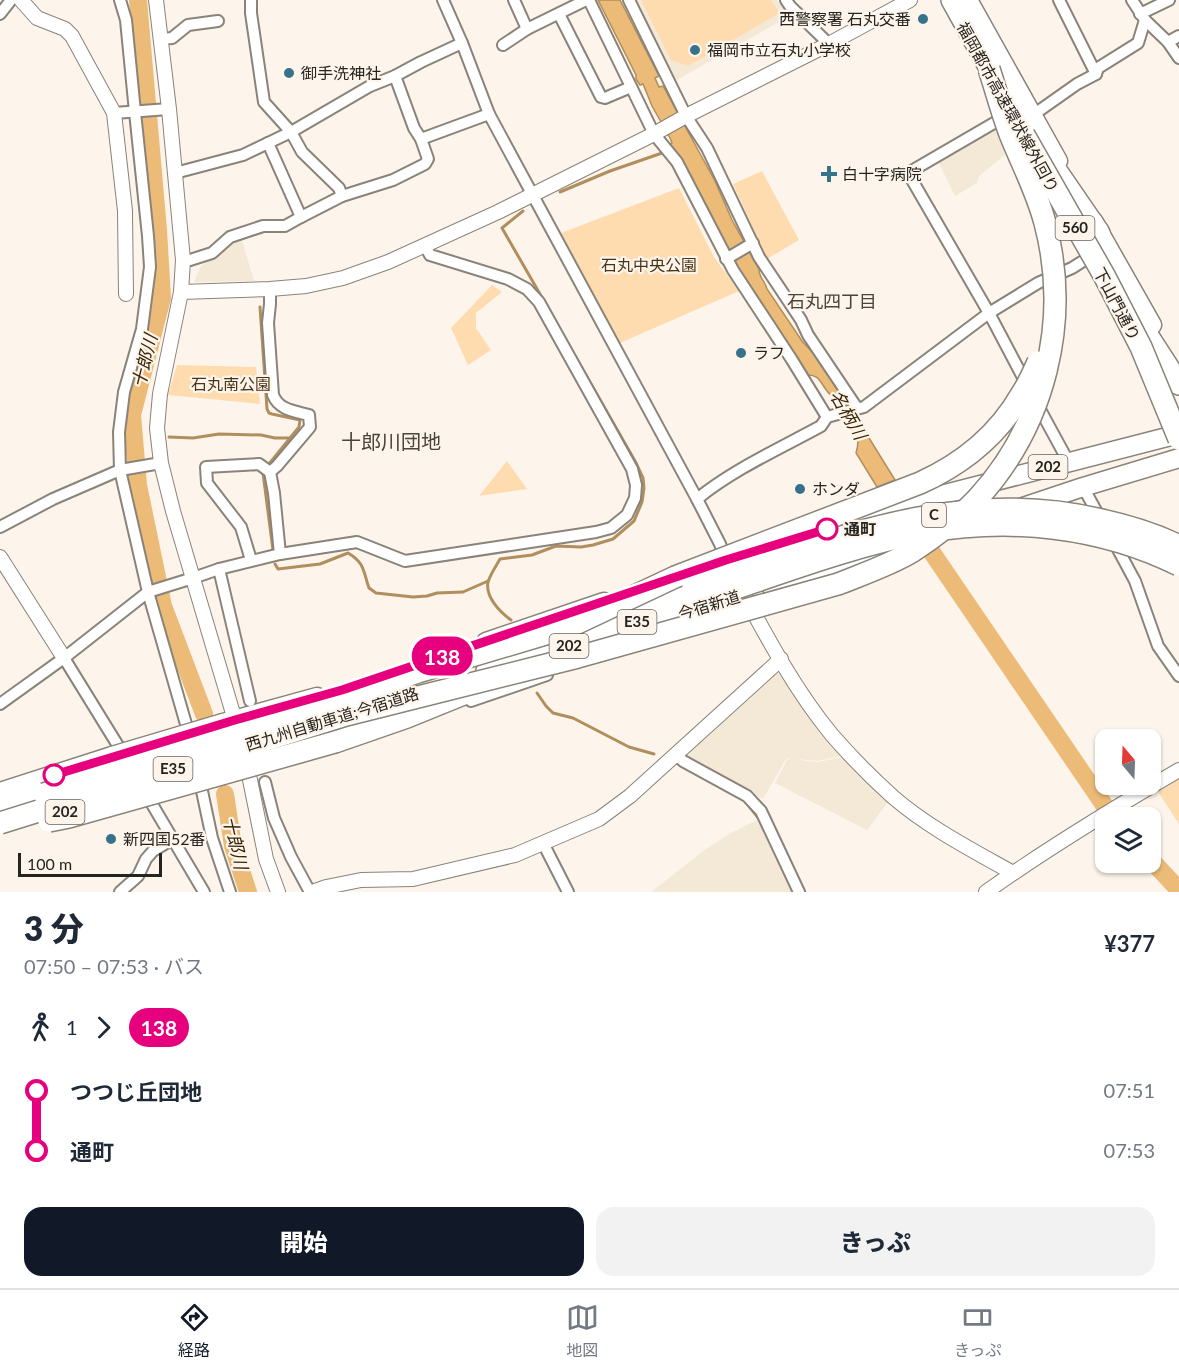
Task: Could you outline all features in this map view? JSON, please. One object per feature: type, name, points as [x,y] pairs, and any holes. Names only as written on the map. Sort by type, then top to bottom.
[{"type":"highway","points":[[949,0],[1069,211],[1179,384]]},
{"type":"highway","name":"福岡都市高速環状線外回り","points":[[949,0],[1033,142],[1136,337],[1179,439]]},
{"type":"highway","points":[[967,0],[1033,142],[1099,233]]},
{"type":"highway","points":[[346,715],[578,657],[838,584],[911,552],[951,523],[977,499],[1006,462],[1035,405],[1049,360],[1055,305],[1053,266],[1045,223],[1035,192],[1010,134],[989,69]]},
{"type":"highway","points":[[569,627],[685,573],[920,483],[962,460],[999,427],[1021,396],[1041,358],[1050,330],[1055,297],[1056,245],[1033,142]]},
{"type":"highway","name":"C","points":[[703,597],[834,539],[923,516],[961,511],[993,508],[1059,512],[1118,523],[1179,546]]},
{"type":"highway","points":[[703,597],[882,542],[925,532],[992,525],[1055,527],[1085,532],[1114,539],[1179,565]]},
{"type":"highway","name":"西九州自動車道;今宿道路","points":[[0,823],[575,643],[703,597]]},
{"type":"highway","name":"西九州自動車道;今宿道路","points":[[0,807],[286,717],[418,672],[569,627],[703,597]]},
{"type":"highway","points":[[0,832],[69,817],[335,742],[407,717],[615,632]]},
{"type":"main road","name":"下山門通り","points":[[949,0],[1091,256],[1179,421]]},
{"type":"main road","name":"下山門通り","points":[[967,0],[1179,374]]},
{"type":"main road","name":"202","points":[[0,792],[229,721],[342,690],[726,560],[888,510],[1068,461],[1179,434]]},
{"type":"main road","name":"今宿新道","points":[[0,832],[410,705],[549,653],[615,632],[703,597],[744,594],[907,546],[1083,487],[1179,458]]},
{"type":"street","points":[[0,14],[11,0]]},
{"type":"street","points":[[21,0],[37,18],[65,29],[72,36],[114,113],[125,212],[126,294]]},
{"type":"street","points":[[120,0],[126,20],[150,267],[142,329],[124,392],[119,432],[120,470],[149,591],[185,721],[212,838],[230,892]]},
{"type":"street","points":[[156,0],[162,39],[183,260],[181,292],[160,394],[157,428],[161,463],[266,859],[278,892]]},
{"type":"street","points":[[251,0],[264,102],[291,132],[302,152],[339,189],[342,196]]},
{"type":"street","points":[[443,0],[489,114],[697,499],[751,610],[803,694],[832,735],[894,797],[920,818],[1013,873]]},
{"type":"street","points":[[514,0],[527,29]]},
{"type":"street","points":[[502,45],[527,29],[587,0],[654,134],[677,162],[726,259],[827,417]]},
{"type":"street","points":[[629,0],[686,116],[707,148],[759,257],[857,408]]},
{"type":"street","points":[[786,0],[829,44]]},
{"type":"street","points":[[181,292],[306,286],[368,270],[425,246],[654,134],[910,0]]},
{"type":"street","points":[[1059,0],[1096,74]]},
{"type":"street","points":[[1132,0],[1143,17],[1168,42],[1179,58]]},
{"type":"street","points":[[1033,115],[1077,84],[1096,74],[1098,68],[1138,43],[1143,17],[1169,0]]},
{"type":"street","points":[[559,14],[602,96],[605,98],[631,87]]},
{"type":"street","points":[[162,39],[172,38],[188,25],[218,21]]},
{"type":"street","points":[[1168,42],[1179,36]]},
{"type":"street","points":[[175,173],[243,155],[268,144],[370,86],[462,43]]},
{"type":"street","points":[[183,260],[212,253],[230,237],[263,226],[285,226],[342,196],[393,180],[425,164],[428,159],[395,76]]},
{"type":"street","points":[[114,113],[169,109]]},
{"type":"street","points":[[1011,113],[908,173],[988,313],[1068,461]]},
{"type":"street","points":[[421,139],[489,114]]},
{"type":"street","points":[[268,144],[301,217]]},
{"type":"street","points":[[726,259],[753,243]]},
{"type":"street","points":[[0,704],[64,658],[149,591],[219,569],[280,554],[357,542],[405,561],[596,532],[611,528],[627,515],[634,498],[636,484],[632,469],[539,302],[527,290],[508,279],[430,255],[425,246]]},
{"type":"street","points":[[697,499],[735,473],[821,426],[827,417],[864,406],[988,313],[1038,283],[1072,268],[1091,256]]},
{"type":"street","points":[[270,289],[268,323],[273,395],[276,403],[284,409],[309,416],[310,427],[270,472]]},
{"type":"street","points":[[0,527],[53,499],[120,470],[161,463]]},
{"type":"street","points":[[251,561],[241,527],[207,483],[206,467],[259,464],[270,472],[280,554]]},
{"type":"street","points":[[1083,487],[1135,581],[1158,646],[1179,676]]},
{"type":"street","points":[[0,557],[111,734],[204,892]]},
{"type":"street","points":[[219,569],[250,701]]},
{"type":"street","points":[[241,758],[291,761],[365,742],[473,700],[581,663],[703,597]]},
{"type":"street","points":[[265,782],[274,818],[291,857],[311,892],[361,880],[413,879],[515,855],[599,819],[630,796],[781,659]]},
{"type":"street","points":[[676,755],[747,796],[761,811],[800,892]]},
{"type":"street","points":[[986,892],[1123,803],[1179,770]]},
{"type":"street","points":[[120,892],[138,876],[146,859],[153,851],[173,839]]},
{"type":"street","points":[[543,843],[568,892]]},
{"type":"shaded area","name":"福岡市立石丸小学校","points":[[636,0],[777,0],[786,13],[786,18],[675,81]]},
{"type":"shaded area","points":[[996,128],[1006,143],[1006,154],[979,176],[977,183],[955,196],[938,161]]},
{"type":"shaded area","points":[[241,237],[254,281],[194,282],[200,268],[208,260],[232,240]]},
{"type":"shaded area","points":[[772,674],[780,674],[820,733],[841,756],[818,761],[796,759],[818,762],[843,757],[888,802],[867,830],[775,783],[787,760],[791,757],[786,759],[763,799],[686,759],[683,753]]},
{"type":"shaded area","points":[[759,819],[793,892],[651,892],[706,849]]},
{"type":"green space","name":"福岡市立石丸小学校","points":[[641,0],[771,0],[780,13],[688,66],[671,60]]},
{"type":"green space","points":[[762,171],[799,240],[767,259],[733,184]]},
{"type":"green space","name":"石丸中央公園","points":[[679,188],[714,257],[739,291],[620,343],[561,233]]},
{"type":"green space","points":[[492,285],[502,292],[476,313],[476,328],[491,350],[468,365],[451,328]]},
{"type":"green space","name":"石丸南公園","points":[[177,365],[256,367],[260,404],[168,395]]},
{"type":"green space","points":[[507,461],[527,489],[479,496]]},
{"type":"green space","points":[[1179,779],[1179,824],[1160,795],[1161,790]]},
{"type":"water","points":[[598,0],[620,0],[659,76],[655,78],[659,87],[663,86],[715,181],[767,289],[802,341],[824,365],[895,480],[877,487],[856,453],[857,437],[844,419],[841,405],[817,377],[806,375],[727,252],[712,216],[682,160],[669,145],[672,143],[670,138],[643,84],[640,85],[636,79]]},
{"type":"waterway","name":"十郎川","points":[[138,0],[162,298],[132,415],[138,485],[163,606],[204,714]]},
{"type":"waterway","points":[[560,192],[610,171],[665,152]]},
{"type":"waterway","points":[[523,211],[502,228],[544,301]]},
{"type":"waterway","points":[[260,307],[267,409],[269,413],[300,420],[299,427],[269,464]]},
{"type":"waterway","points":[[511,620],[494,604],[488,588],[489,579],[500,559],[532,555],[556,546],[581,547],[613,539],[634,521],[642,502],[643,478],[575,356]]},
{"type":"waterway","points":[[169,437],[193,438],[219,434],[290,438]]},
{"type":"waterway","points":[[263,473],[273,550]]},
{"type":"waterway","name":"名柄川","points":[[918,532],[1106,807]]},
{"type":"waterway","points":[[275,564],[278,569],[320,564],[348,553],[361,564],[369,588],[376,593],[413,597],[463,592],[488,581]]},
{"type":"waterway","points":[[537,693],[553,713],[573,718],[629,747],[654,754]]},
{"type":"waterway","points":[[727,791],[744,800],[760,820]]},
{"type":"waterway","name":"十郎川","points":[[225,794],[233,846],[248,892]]},
{"type":"waterway","name":"名柄川","points":[[1161,871],[1179,890]]},
{"type":"bus line","name":"138","points":[[54,775],[112,756],[342,690],[726,560],[827,529]]},
{"type":"place","name":"西警察署 石丸交番","points":[[923,19]]},
{"type":"place","name":"福岡市立石丸小学校","points":[[695,50]]},
{"type":"place","name":"御手洗神社","points":[[289,73]]},
{"type":"place","name":"白十字病院","points":[[829,174]]},
{"type":"place","name":"ラフ","points":[[741,353]]},
{"type":"place","name":"ホンダ","points":[[800,489]]},
{"type":"place","name":"通町","points":[[827,529]]},
{"type":"place","name":"新四国52番","points":[[111,839]]},
{"type":"district","name":"石丸四丁目","points":[[832,302]]},
{"type":"district","name":"十郎川団地","points":[[391,442]]}]
